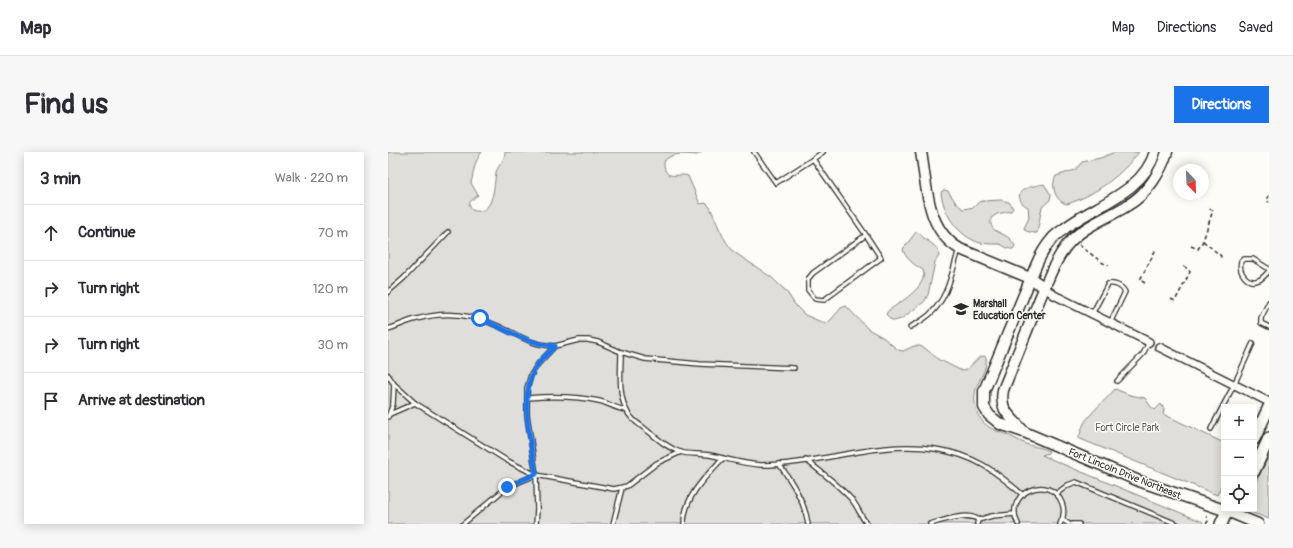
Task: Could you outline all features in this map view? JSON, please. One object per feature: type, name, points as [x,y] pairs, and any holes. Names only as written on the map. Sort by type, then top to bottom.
[{"type":"main road","points":[[1257,432],[1269,407]]},
{"type":"main road","points":[[1257,466],[1269,440]]},
{"type":"main road","points":[[1221,524],[1227,512]]},
{"type":"street","points":[[921,152],[930,209],[934,220],[943,235],[959,248],[1030,278],[1054,295],[1149,342]]},
{"type":"street","name":"Fort Lincoln Drive Northeast","points":[[1155,152],[1148,168],[1121,194],[1074,221],[1052,238],[1040,257],[1030,278],[984,391],[984,407],[989,415],[1000,424],[1024,432],[1139,481],[1221,508]]},
{"type":"street","name":"Fort Lincoln Drive Northeast","points":[[1024,432],[1003,409],[1001,399],[1003,390],[1044,287],[1056,263],[1067,245],[1085,230],[1130,205],[1148,187],[1161,169],[1168,152]]},
{"type":"street","points":[[1159,347],[1269,402]]},
{"type":"street","points":[[1257,437],[1269,440]]},
{"type":"street","name":"Fort Lincoln Drive Northeast","points":[[1232,512],[1258,524]]},
{"type":"lane","points":[[754,152],[776,183],[823,152]]},
{"type":"lane","points":[[813,159],[866,235],[881,258],[824,300],[815,299],[808,290],[808,279],[813,273],[866,235]]},
{"type":"lane","points":[[388,292],[404,278],[448,232]]},
{"type":"lane","points":[[910,327],[937,308],[944,295],[959,248]]},
{"type":"lane","points":[[1244,258],[1253,259],[1269,270],[1257,281],[1248,280],[1243,276],[1241,271],[1241,261],[1244,258]]},
{"type":"lane","points":[[1092,314],[1107,286],[1113,283],[1120,286],[1124,289],[1124,295],[1110,323]]},
{"type":"lane","points":[[1269,302],[1261,318],[1261,323],[1269,327]]},
{"type":"lane","points":[[388,329],[426,316],[455,314],[480,318],[528,341],[544,346],[555,346],[579,340],[588,340],[598,342],[621,352],[645,359],[700,364],[794,368]]},
{"type":"lane","points":[[1117,381],[1142,354],[1149,342]]},
{"type":"lane","points":[[1211,429],[1234,385],[1253,343]]},
{"type":"lane","points":[[536,524],[536,474],[527,415],[527,388],[531,375],[538,364],[555,346]]},
{"type":"lane","points":[[621,352],[622,399],[626,410],[632,419],[667,446],[681,452],[709,455],[754,464],[779,464],[904,447],[935,449],[971,459],[987,466],[1022,494]]},
{"type":"lane","points":[[388,375],[394,384],[415,403],[506,460],[536,474],[614,489],[622,488],[627,486],[657,463],[681,452]]},
{"type":"lane","points":[[389,416],[393,404],[394,384]]},
{"type":"lane","points":[[527,398],[555,396],[584,399],[605,402],[619,409],[626,410]]},
{"type":"lane","points":[[389,416],[415,403]]},
{"type":"lane","points":[[684,524],[687,507],[692,495],[701,481],[723,458]]},
{"type":"lane","points":[[806,460],[827,476],[853,501],[867,524]]},
{"type":"lane","points":[[779,464],[799,496],[808,524]]},
{"type":"lane","points":[[463,524],[507,487],[536,474]]},
{"type":"lane","points":[[1056,494],[1068,485],[1076,482],[1177,524]]},
{"type":"lane","points":[[613,524],[622,488]]},
{"type":"lane","points":[[1018,524],[1015,514],[1015,506],[1018,500],[1022,494],[1028,490],[1041,488],[1056,494],[1061,501],[1064,508],[1063,520],[1060,524]]},
{"type":"lane","points":[[930,524],[951,518],[969,516],[975,517],[978,522],[992,516],[1015,514]]},
{"type":"lane","points":[[1063,520],[1070,524],[1079,524]]},
{"type":"path","points":[[1269,195],[1267,201],[1269,202]]},
{"type":"path","points":[[1191,246],[1198,249],[1203,241],[1213,210],[1209,209]]},
{"type":"path","points":[[1203,241],[1222,256],[1220,260]]},
{"type":"path","points":[[1078,244],[1103,263],[1109,265]]},
{"type":"path","points":[[1145,283],[1140,280],[1156,249]]},
{"type":"path","points":[[1171,299],[1175,301],[1190,272],[1181,265]]},
{"type":"path","points":[[1206,524],[1208,521],[1207,516]]},
{"type":"green space","points":[[388,152],[482,152],[476,163],[471,183],[478,195],[470,202],[469,205],[472,210],[479,211],[485,209],[492,199],[496,172],[504,158],[505,152],[702,152],[697,155],[678,154],[670,157],[664,162],[666,172],[669,175],[688,176],[700,204],[706,203],[710,207],[723,236],[734,252],[771,277],[786,291],[796,306],[805,315],[826,323],[829,322],[841,308],[846,306],[868,329],[884,338],[898,350],[903,351],[914,346],[920,346],[939,360],[962,371],[981,357],[986,357],[986,365],[975,395],[976,411],[985,424],[1026,444],[1049,451],[1048,453],[1042,455],[1203,522],[1202,524],[388,524]]},
{"type":"green space","points":[[1115,152],[1139,152],[1124,169],[1098,190],[1067,204],[1063,203],[1057,197],[1054,189],[1054,180],[1056,176],[1075,170],[1082,162],[1100,158]]},
{"type":"green space","points":[[1044,184],[1051,195],[1050,200],[1042,207],[1037,233],[1026,231],[1024,228],[1029,218],[1028,207],[1021,202],[1021,192],[1028,188]]},
{"type":"green space","points":[[944,190],[948,191],[956,203],[963,209],[974,207],[979,202],[983,201],[1001,200],[1009,202],[1013,208],[1011,211],[997,214],[991,218],[991,226],[1011,240],[1015,246],[1013,249],[1009,249],[999,244],[980,243],[972,240],[959,230],[953,224],[945,209],[941,193]]},
{"type":"green space","points":[[916,232],[936,247],[939,256],[935,262],[928,295],[924,302],[901,319],[894,321],[886,314],[912,294],[921,282],[923,276],[923,270],[908,259],[903,249]]},
{"type":"green space","name":"Fort Circle Park","points":[[1115,389],[1130,395],[1145,398],[1155,410],[1161,404],[1164,409],[1163,414],[1221,442],[1221,486],[1217,495],[1078,438],[1087,419]]},
{"type":"green space","points":[[1269,456],[1269,519],[1251,512],[1257,512],[1257,480]]},
{"type":"place","name":"Marshall Education Center","points":[[961,309]]},
{"type":"route","points":[[480,318],[500,326],[516,336],[528,341],[544,346],[555,346],[538,364],[531,375],[527,388],[527,415],[536,474],[507,487]]}]
